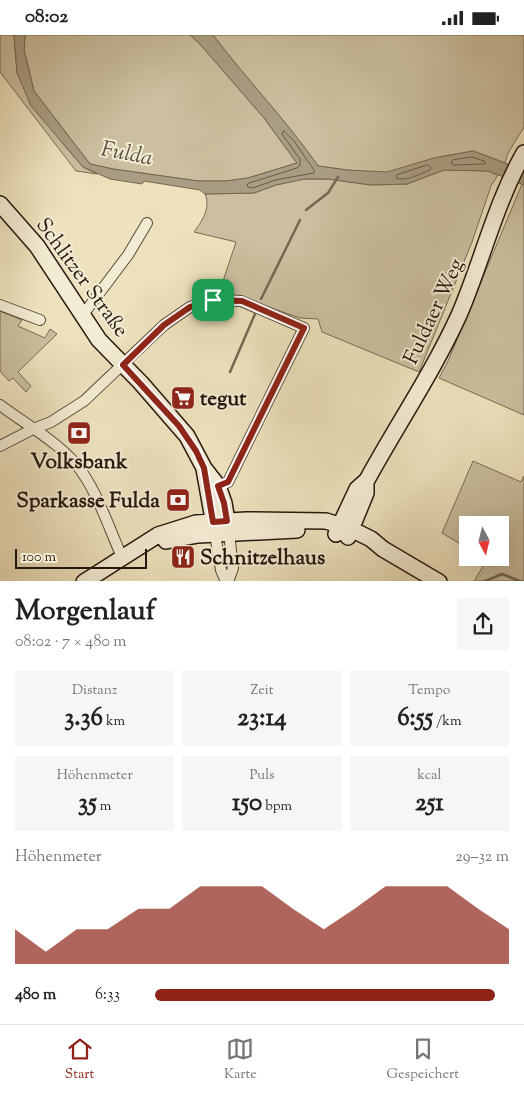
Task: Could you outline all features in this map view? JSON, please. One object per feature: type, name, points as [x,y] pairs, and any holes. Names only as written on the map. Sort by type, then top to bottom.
[{"type":"main road","name":"Fuldaer Weg","points":[[344,531],[366,493],[367,480],[450,335],[500,205],[524,153]]},
{"type":"main road","name":"Schlitzer Straße","points":[[0,204],[51,265],[99,340],[179,426],[191,443],[204,468],[218,486],[224,503],[221,528]]},
{"type":"main road","name":"Schlitzer Straße","points":[[204,468],[221,528]]},
{"type":"main road","points":[[84,581],[158,535],[196,523],[221,528],[322,521],[344,531],[364,545],[384,549],[439,581]]},
{"type":"street","points":[[82,316],[128,255],[147,223]]},
{"type":"street","points":[[0,446],[33,429],[52,422],[84,401],[164,325],[190,307],[213,300],[242,301],[304,328],[228,482],[218,486]]},
{"type":"street","points":[[0,305],[40,320]]},
{"type":"street","points":[[0,405],[56,446],[75,463],[86,478],[122,557]]},
{"type":"street","points":[[221,528],[232,568],[227,581]]},
{"type":"shaded area","points":[[0,35],[14,35],[17,73],[64,145],[83,167],[97,174],[76,171],[0,72]]},
{"type":"shaded area","points":[[25,35],[190,35],[264,118],[297,163],[248,178],[226,181],[198,181],[90,164],[34,91],[24,50]]},
{"type":"shaded area","points":[[213,35],[524,35],[524,127],[508,153],[505,163],[473,151],[434,158],[387,173],[318,166],[293,132]]},
{"type":"shaded area","points":[[444,170],[488,171],[498,175],[491,186],[472,242],[419,372],[322,332],[318,319],[300,318],[220,290],[236,242],[194,232],[203,219],[206,209],[207,199],[205,194],[254,193],[276,185],[303,179],[328,179],[371,185],[407,184]]},
{"type":"shaded area","points":[[522,184],[524,185],[524,415],[439,378],[448,361]]},
{"type":"shaded area","points":[[0,311],[22,320],[18,326],[45,338],[50,329],[57,334],[18,372],[31,386],[26,392],[13,378],[9,381],[0,371]]},
{"type":"shaded area","points":[[473,461],[521,482],[524,476],[524,581],[474,581],[483,566],[509,566],[509,516],[459,516],[459,543],[442,533]]},
{"type":"water","points":[[14,35],[25,35],[24,50],[34,91],[90,164],[198,181],[226,181],[248,178],[297,163],[264,118],[190,35],[213,35],[293,132],[318,166],[387,172],[434,158],[473,151],[524,170],[524,185],[488,171],[444,170],[407,184],[371,185],[328,179],[304,179],[276,185],[254,193],[205,194],[200,190],[144,181],[142,184],[110,179],[83,167],[31,106],[17,73]]},
{"type":"waterway","points":[[306,210],[328,193],[338,177]]},
{"type":"waterway","points":[[261,299],[300,220]]},
{"type":"waterway","points":[[230,372],[255,314]]},
{"type":"waterway","points":[[485,581],[502,574],[520,581]]},
{"type":"place","name":"tegut","points":[[183,398]]},
{"type":"place","name":"Volksbank","points":[[79,433]]},
{"type":"place","name":"Sparkasse Fulda","points":[[178,500]]},
{"type":"place","name":"Schnitzelhaus","points":[[183,557]]},
{"type":"route","points":[[213,300],[242,301],[304,328],[228,482],[218,486],[222,494],[227,521],[213,522],[204,468],[196,451],[179,426],[123,365],[164,325],[190,307],[213,300]]},
{"type":"water label","name":"Fulda","points":[[127,152]]}]
